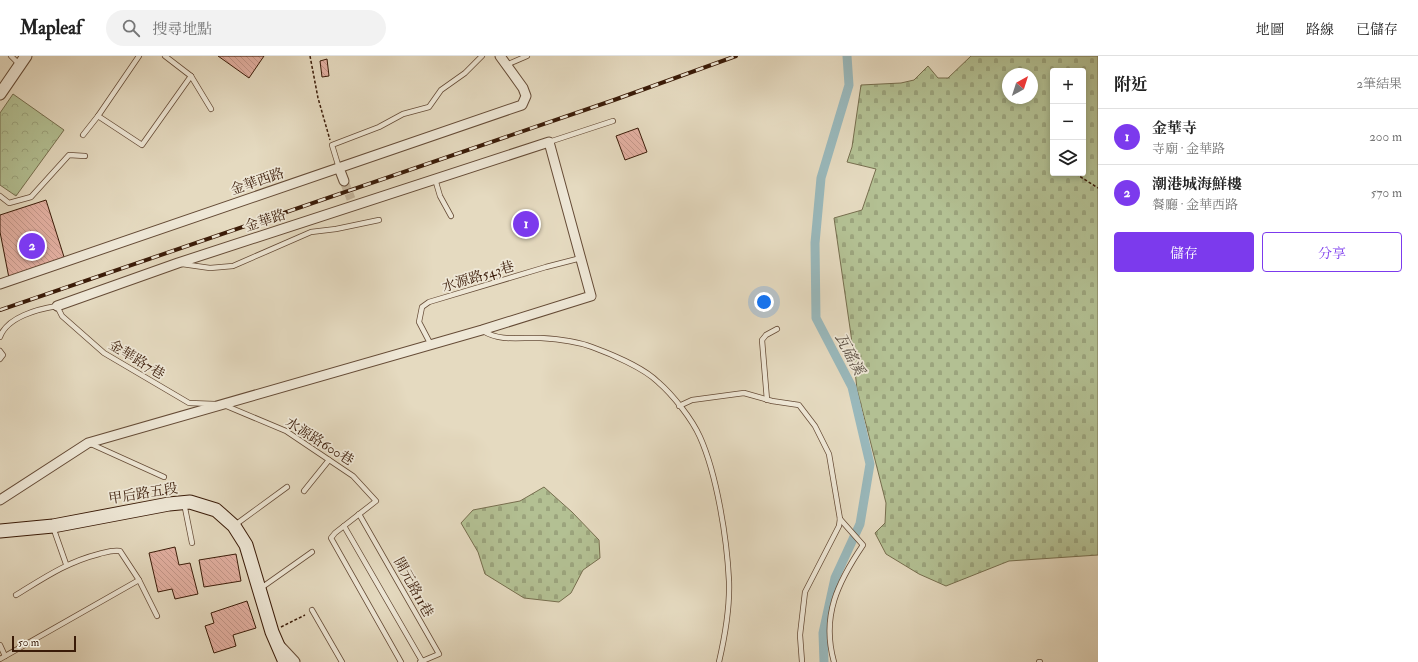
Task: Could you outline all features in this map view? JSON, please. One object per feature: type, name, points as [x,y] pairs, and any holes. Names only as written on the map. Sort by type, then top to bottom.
[{"type":"main road","name":"甲后路五段","points":[[0,530],[53,526],[184,502],[204,505],[216,510],[234,526],[246,545],[272,632],[285,662]]},
{"type":"street","points":[[500,56],[506,65]]},
{"type":"street","points":[[0,94],[23,60]]},
{"type":"street","name":"金華西路","points":[[0,284],[522,105],[526,96],[523,88],[506,65]]},
{"type":"street","points":[[0,500],[88,443],[430,343],[482,330],[591,296],[549,142]]},
{"type":"street","name":"金華路","points":[[57,306],[352,202],[435,179],[549,142]]},
{"type":"street","points":[[339,168],[344,181]]},
{"type":"street","points":[[277,644],[294,662]]},
{"type":"lane","points":[[11,56],[23,60]]},
{"type":"lane","points":[[83,135],[98,116],[139,56]]},
{"type":"lane","points":[[166,56],[192,76],[211,109]]},
{"type":"lane","points":[[339,168],[332,145],[379,127],[403,114],[429,107],[442,90],[466,73],[482,56]]},
{"type":"lane","points":[[506,65],[527,56]]},
{"type":"lane","points":[[98,116],[142,145],[192,76]]},
{"type":"lane","points":[[549,142],[613,121]]},
{"type":"lane","points":[[0,196],[9,203],[31,197],[69,154],[84,156]]},
{"type":"lane","points":[[435,179],[440,196],[451,216]]},
{"type":"lane","points":[[178,264],[210,268],[233,266],[311,232],[336,229],[379,220]]},
{"type":"lane","name":"水源路543巷","points":[[430,343],[419,322],[422,307],[429,302],[581,258]]},
{"type":"lane","name":"金華路","points":[[0,337],[3,329],[26,315],[44,308],[57,306]]},
{"type":"lane","name":"金華路7巷","points":[[57,306],[62,316],[104,353],[189,403],[221,404]]},
{"type":"lane","points":[[767,400],[762,340],[766,335],[777,329]]},
{"type":"lane","points":[[482,330],[492,336],[507,339],[541,338],[567,341],[592,347],[642,368],[658,382],[679,406],[700,436],[712,466],[722,526],[729,582],[725,634],[719,662]]},
{"type":"lane","points":[[0,351],[3,355],[0,359]]},
{"type":"lane","points":[[679,406],[692,400],[716,398],[734,393],[744,393],[767,400],[799,405],[815,426],[829,454],[840,519],[839,526],[805,592],[800,635],[802,662]]},
{"type":"lane","name":"水源路600巷","points":[[221,404],[286,431],[354,476],[376,501],[359,514]]},
{"type":"lane","points":[[88,443],[164,477]]},
{"type":"lane","points":[[304,491],[329,460]]},
{"type":"lane","points":[[234,526],[287,487]]},
{"type":"lane","points":[[184,502],[192,543]]},
{"type":"lane","points":[[359,514],[335,533],[332,538],[333,544],[401,662]]},
{"type":"lane","name":"開元路11巷","points":[[359,514],[439,654],[421,662]]},
{"type":"lane","points":[[834,662],[830,648],[829,622],[837,588],[863,544],[840,519]]},
{"type":"lane","points":[[53,526],[66,564]]},
{"type":"lane","points":[[344,526],[421,662]]},
{"type":"lane","points":[[16,595],[66,564],[80,558],[113,550],[120,551],[139,580],[157,616]]},
{"type":"lane","points":[[259,589],[312,552]]},
{"type":"lane","points":[[0,659],[139,580]]},
{"type":"lane","points":[[312,610],[342,662]]},
{"type":"lane","points":[[0,645],[5,656]]},
{"type":"path","points":[[310,56],[318,98],[332,145]]},
{"type":"path","points":[[1079,176],[1098,188]]},
{"type":"path","points":[[272,632],[305,614]]},
{"type":"green space","points":[[971,56],[1098,56],[1098,555],[1009,561],[946,586],[919,574],[886,554],[875,533],[885,523],[886,503],[857,389],[851,335],[834,218],[862,210],[876,169],[847,162],[852,147],[861,85],[901,83],[914,80],[928,66],[938,78],[948,78]]},
{"type":"green space","points":[[13,94],[64,130],[16,196],[0,185],[0,113]]},
{"type":"green space","points":[[544,487],[572,512],[599,540],[600,558],[583,570],[571,593],[559,602],[524,598],[485,574],[478,552],[461,523],[473,510],[520,501]]},
{"type":"building","points":[[218,56],[264,56],[249,78]]},
{"type":"building","points":[[327,59],[329,76],[322,77],[320,61]]},
{"type":"building","points":[[638,128],[647,152],[625,160],[616,136]]},
{"type":"building","points":[[46,200],[65,260],[9,278],[0,232],[0,215]]},
{"type":"building","points":[[175,547],[179,565],[190,563],[198,594],[175,599],[172,589],[158,592],[149,553]]},
{"type":"building","points":[[236,554],[241,581],[204,587],[199,560]]},
{"type":"building","points":[[247,601],[256,628],[233,635],[236,646],[214,653],[205,626],[214,623],[211,613]]},
{"type":"waterway","name":"瓦磘溪","points":[[824,662],[823,633],[835,578],[860,524],[870,464],[852,387],[816,318],[815,243],[821,178],[849,85],[847,56]]},
{"type":"tunnel","points":[[344,181],[351,199]]},
{"type":"railway","points":[[0,310],[614,100],[736,56]]},
{"type":"place","name":"金華寺","points":[[526,224]]},
{"type":"place","name":"潮港城海鮮樓","points":[[32,246]]}]
